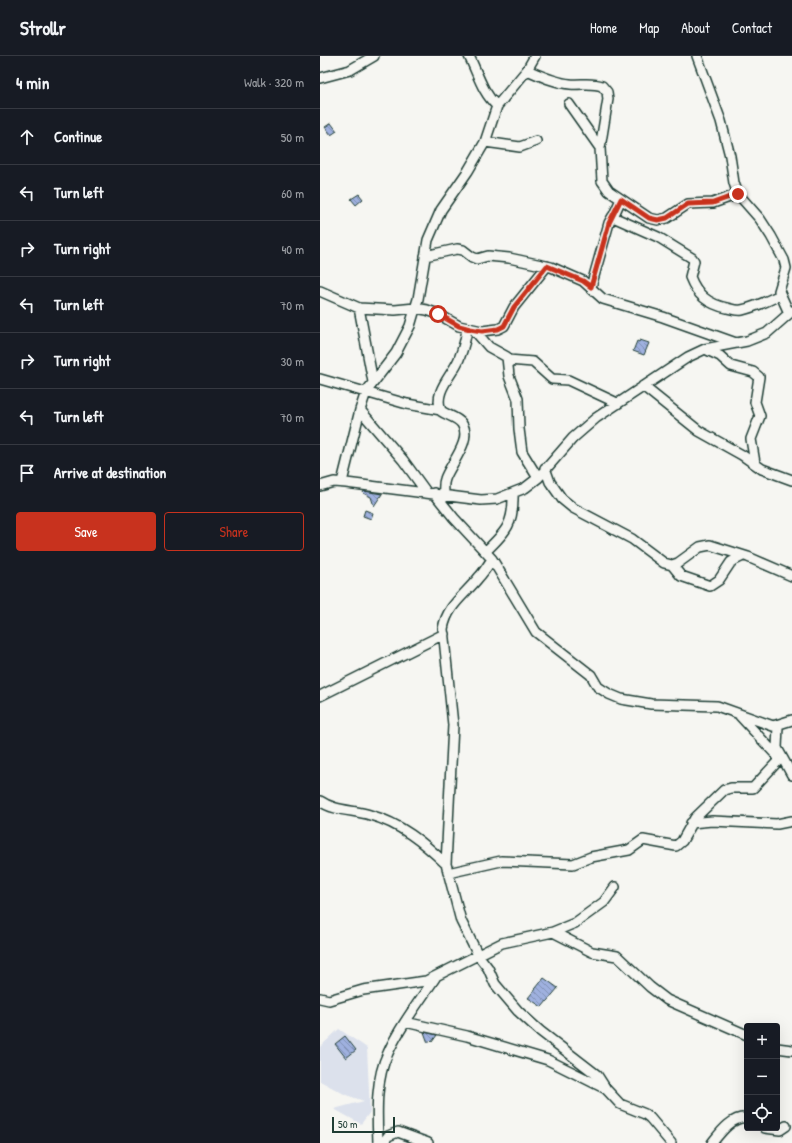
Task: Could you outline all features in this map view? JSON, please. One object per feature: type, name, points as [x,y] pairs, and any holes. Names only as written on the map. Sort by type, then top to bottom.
[{"type":"street","points":[[320,78],[350,70],[374,56]]},
{"type":"street","points":[[469,56],[481,87],[489,99],[497,106]]},
{"type":"street","points":[[342,482],[366,392],[396,353],[410,326],[423,276],[428,240],[441,210],[468,171],[485,142],[497,106],[527,70],[535,56]]},
{"type":"street","points":[[320,486],[334,482],[342,482],[481,500],[496,499],[525,488],[538,478],[545,468],[584,428],[617,403],[688,357],[705,349],[747,341],[773,330],[791,312],[780,295],[779,287],[786,268],[782,254],[760,219],[738,194],[734,183],[730,156],[721,121],[697,56]]},
{"type":"street","points":[[527,70],[561,83],[591,83],[602,86],[607,92],[608,99],[600,148],[602,181],[609,191],[649,218],[658,220],[667,218],[688,204],[713,203],[738,194]]},
{"type":"street","points":[[569,104],[600,148]]},
{"type":"street","points":[[485,142],[520,146],[536,141]]},
{"type":"street","points":[[591,287],[609,223],[621,199]]},
{"type":"street","points":[[613,216],[658,238],[692,258],[694,261],[690,277],[706,300],[717,306],[740,310],[761,304],[780,295]]},
{"type":"street","points":[[425,256],[457,249],[463,250],[477,259],[486,256],[501,257],[547,266],[583,281],[603,299],[663,317],[736,343]]},
{"type":"street","points":[[470,329],[491,330],[504,326],[514,307],[547,266]]},
{"type":"street","points":[[320,291],[359,308],[395,310],[415,308],[438,314],[470,329],[484,343],[505,354],[508,360],[509,376],[518,398],[519,429],[522,452],[538,478]]},
{"type":"street","points":[[359,308],[373,382]]},
{"type":"street","points":[[440,410],[441,392],[459,360],[470,329]]},
{"type":"street","points":[[705,349],[720,356],[735,368],[753,372],[759,377],[755,402],[760,416],[751,439],[755,463]]},
{"type":"street","points":[[508,360],[533,362],[552,378],[568,380],[617,403]]},
{"type":"street","points":[[320,378],[407,404],[440,410],[443,413],[457,419],[462,425],[465,434],[457,457],[445,478],[444,494]]},
{"type":"street","points":[[643,386],[699,431],[755,463],[762,469],[792,480]]},
{"type":"street","points":[[360,410],[430,493],[486,551],[536,632],[590,674],[598,687],[609,694],[622,699],[651,704],[717,706],[766,725],[778,726],[792,720]]},
{"type":"street","points":[[545,468],[550,482],[562,499],[574,508],[617,530],[664,563],[672,565],[685,578],[710,586],[719,580],[731,562],[743,556]]},
{"type":"street","points":[[486,551],[497,540],[512,519],[512,493]]},
{"type":"street","points":[[672,565],[678,563],[700,547],[707,544],[743,556],[792,576]]},
{"type":"street","points":[[492,559],[478,578],[456,601],[446,616],[444,634],[453,725],[447,869],[461,921],[478,955],[488,968],[494,984],[518,1011],[540,1031],[597,1075],[606,1089],[620,1104],[645,1114],[650,1118],[671,1143]]},
{"type":"street","points":[[320,696],[444,634]]},
{"type":"street","points":[[737,713],[781,760],[792,775]]},
{"type":"street","points":[[778,726],[778,748],[781,760]]},
{"type":"street","points":[[447,869],[501,861],[573,864],[591,857],[629,850],[643,840],[676,846],[682,841],[692,823],[702,810],[724,790],[731,788],[748,790],[753,788],[781,760]]},
{"type":"street","points":[[320,801],[329,806],[356,811],[394,824],[434,852],[447,869]]},
{"type":"street","points":[[692,823],[712,821],[777,824],[792,821]]},
{"type":"street","points":[[320,998],[329,1000],[363,990],[426,981],[435,978],[502,943],[553,932],[575,923],[604,902],[615,887]]},
{"type":"street","points":[[553,932],[592,952],[617,956],[650,987],[667,1000],[744,1034]]},
{"type":"street","points":[[378,1143],[377,1113],[382,1068],[387,1054],[405,1022],[435,978]]},
{"type":"street","points":[[405,1022],[460,1034],[548,1060],[606,1089]]},
{"type":"street","points":[[780,1048],[792,1050]]},
{"type":"street","points":[[712,1143],[721,1132],[737,1119],[744,1118]]},
{"type":"street","points":[[780,1130],[786,1126]]},
{"type":"street","points":[[383,1143],[388,1136],[398,1132],[428,1143]]},
{"type":"shaded area","points":[[339,1029],[367,1048],[370,1112],[361,1124],[334,1109],[364,1101],[346,1095],[320,1081],[320,1047]]},
{"type":"building","points":[[331,123],[337,131],[331,135],[325,127]]},
{"type":"building","points":[[359,194],[363,199],[356,205],[351,199]]},
{"type":"building","points":[[640,340],[649,343],[644,355],[633,351],[637,341],[639,342]]},
{"type":"building","points":[[364,491],[382,494],[374,506],[371,497],[363,493]]},
{"type":"building","points":[[365,510],[373,513],[371,519],[363,516]]},
{"type":"building","points":[[544,978],[558,988],[542,1007],[528,998]]},
{"type":"building","points":[[424,1032],[437,1035],[432,1042],[430,1040],[428,1043]]},
{"type":"building","points":[[345,1036],[356,1050],[346,1058],[335,1044]]},
{"type":"route","points":[[438,314],[459,326],[470,329],[482,331],[498,329],[504,326],[514,307],[526,294],[537,276],[547,266],[583,281],[591,287],[601,258],[602,248],[609,223],[621,199],[631,204],[649,218],[658,220],[667,218],[688,204],[713,203],[738,194]]}]
